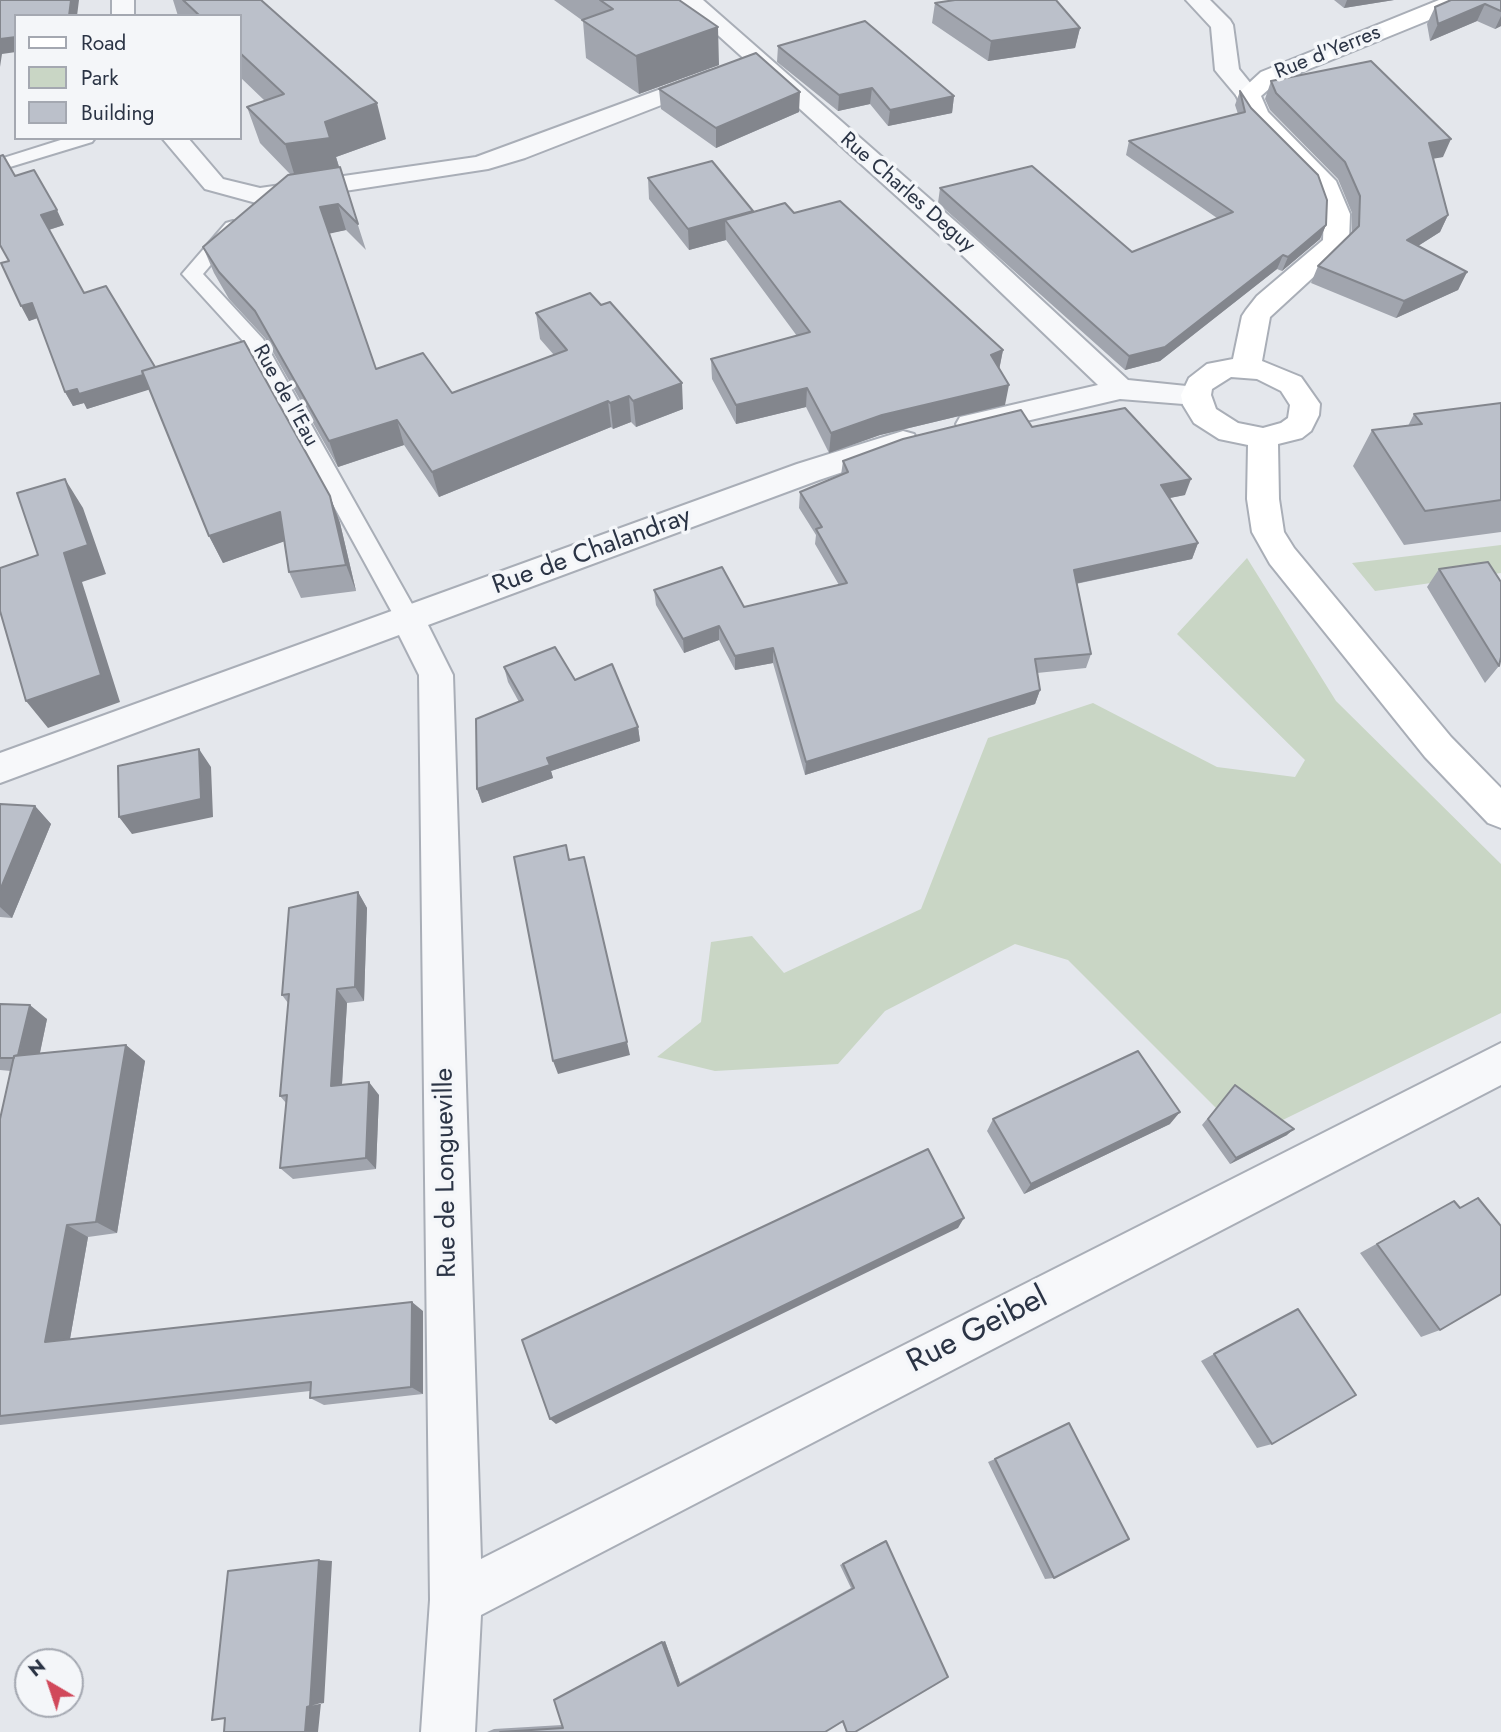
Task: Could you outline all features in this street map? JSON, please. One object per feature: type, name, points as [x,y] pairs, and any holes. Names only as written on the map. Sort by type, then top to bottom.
[{"type":"street","name":"Rue Charles Deguy","points":[[690,0],[971,249],[1120,389]]},
{"type":"street","points":[[1197,0],[1222,25],[1227,70],[1248,95]]},
{"type":"street","name":"Rue d'Yerres","points":[[1246,368],[1256,316],[1267,302],[1336,242],[1337,214],[1327,186],[1257,115],[1248,95],[1269,77],[1458,0]]},
{"type":"street","points":[[176,140],[214,184],[260,196],[479,164],[516,153],[711,77],[758,62]]},
{"type":"street","points":[[1246,368],[1278,376],[1300,394],[1305,404],[1300,424],[1291,431],[1263,438],[1230,432],[1216,425],[1198,405],[1196,395],[1199,385],[1217,371],[1246,368]]},
{"type":"street","name":"Rue de Chalandray","points":[[0,768],[808,472],[933,433],[1120,389],[1196,395]]},
{"type":"street","points":[[1263,438],[1263,499],[1268,532],[1282,556],[1438,747],[1501,812]]},
{"type":"street","name":"Rue de Longueville","points":[[409,620],[436,675],[456,1600],[448,1732]]},
{"type":"street","name":"Rue Geibel","points":[[456,1600],[1501,1063]]},
{"type":"lane","points":[[0,165],[80,140]]},
{"type":"lane","name":"Rue de l'Eau","points":[[260,196],[192,274],[253,339],[409,620]]},
{"type":"green space","points":[[1501,545],[1501,573],[1375,591],[1352,563]]},
{"type":"green space","points":[[1247,558],[1336,701],[1501,864],[1501,1013],[1246,1138],[1068,960],[1015,944],[885,1011],[838,1064],[715,1071],[657,1057],[701,1022],[711,942],[752,936],[784,973],[921,909],[988,738],[1093,703],[1217,767],[1295,777],[1305,760],[1177,634]]},
{"type":"building","points":[[0,0],[71,0],[69,14],[14,14],[14,37],[0,39]]},
{"type":"building","points":[[183,0],[261,0],[377,103],[325,122],[330,138],[285,144],[247,107],[284,94],[242,55],[242,14],[198,14]]},
{"type":"building","points":[[600,0],[679,0],[718,27],[636,56],[582,20],[613,9]]},
{"type":"building","points":[[955,0],[1056,0],[1080,28],[991,41],[935,3]]},
{"type":"building","points":[[1451,0],[1501,0],[1501,11],[1485,4],[1438,24],[1435,7]]},
{"type":"building","points":[[865,21],[954,96],[890,110],[872,88],[839,95],[778,46]]},
{"type":"building","points":[[756,53],[800,92],[716,128],[659,89]]},
{"type":"building","points":[[1371,61],[1451,139],[1429,143],[1448,215],[1407,240],[1467,272],[1404,301],[1318,266],[1359,226],[1360,196],[1345,162],[1276,93],[1271,81]]},
{"type":"building","points":[[1240,91],[1251,108],[1318,175],[1327,200],[1326,225],[1288,257],[1283,255],[1165,347],[1129,356],[940,188],[1032,166],[1132,252],[1233,212],[1129,141],[1245,112]]},
{"type":"building","points":[[3,155],[15,176],[34,170],[57,210],[41,215],[84,293],[106,286],[155,367],[142,371],[143,375],[79,394],[77,389],[65,392],[32,303],[21,306],[1,263],[9,261],[0,245],[0,156]]},
{"type":"building","points":[[712,161],[753,211],[688,229],[648,178]]},
{"type":"building","points":[[340,167],[358,224],[338,204],[320,207],[376,369],[423,353],[452,393],[567,350],[536,313],[590,293],[601,305],[610,302],[682,383],[633,401],[629,396],[610,403],[608,401],[432,472],[397,420],[329,441],[255,311],[219,272],[203,247],[288,175]]},
{"type":"building","points":[[840,201],[1003,350],[991,355],[1009,385],[882,415],[831,433],[807,388],[736,405],[711,359],[810,332],[725,220],[785,203],[794,213]]},
{"type":"building","points":[[244,341],[330,496],[346,565],[289,572],[280,512],[209,536],[142,371]]},
{"type":"building","points":[[1501,403],[1501,500],[1425,511],[1372,430],[1422,424],[1414,414]]},
{"type":"building","points":[[1125,408],[1191,479],[1161,485],[1198,543],[1074,570],[1091,654],[1035,659],[1040,690],[806,762],[773,648],[735,656],[719,626],[683,639],[654,590],[722,567],[744,607],[847,583],[816,529],[822,527],[800,492],[848,472],[843,461],[903,439],[1021,410],[1032,427]]},
{"type":"building","points":[[65,479],[88,545],[64,553],[101,675],[26,701],[0,611],[0,568],[38,555],[17,493]]},
{"type":"building","points":[[1488,562],[1501,582],[1499,666],[1439,569]]},
{"type":"building","points":[[555,647],[575,680],[612,664],[638,727],[547,758],[550,765],[477,789],[476,719],[523,700],[504,667]]},
{"type":"building","points":[[199,749],[201,799],[119,817],[118,766]]},
{"type":"building","points":[[0,804],[35,806],[0,890]]},
{"type":"building","points":[[566,845],[569,860],[584,857],[627,1042],[553,1061],[514,857]]},
{"type":"building","points":[[358,892],[355,987],[337,989],[331,1086],[369,1082],[366,1158],[280,1168],[287,1095],[280,1096],[289,994],[282,995],[289,908]]},
{"type":"building","points":[[0,1004],[30,1005],[18,1055],[14,1058],[0,1058]]},
{"type":"building","points":[[126,1045],[96,1222],[67,1225],[45,1342],[412,1302],[411,1387],[310,1398],[311,1382],[0,1416],[0,1119],[14,1056]]},
{"type":"building","points":[[1138,1051],[1180,1112],[1031,1184],[993,1119]]},
{"type":"building","points":[[1235,1085],[1294,1129],[1236,1158],[1208,1119]]},
{"type":"building","points":[[928,1149],[964,1218],[550,1419],[522,1340]]},
{"type":"building","points":[[1478,1198],[1501,1226],[1501,1294],[1440,1330],[1377,1244],[1454,1201],[1460,1208]]},
{"type":"building","points":[[1298,1309],[1356,1395],[1272,1444],[1214,1354]]},
{"type":"building","points":[[1069,1423],[1129,1539],[1054,1578],[995,1459]]},
{"type":"building","points":[[886,1541],[948,1677],[855,1732],[847,1732],[843,1721],[825,1732],[500,1732],[563,1728],[554,1700],[662,1642],[678,1686],[854,1588],[843,1564]]},
{"type":"building","points":[[319,1560],[310,1706],[307,1707],[305,1732],[224,1732],[225,1718],[212,1720],[228,1571]]}]
